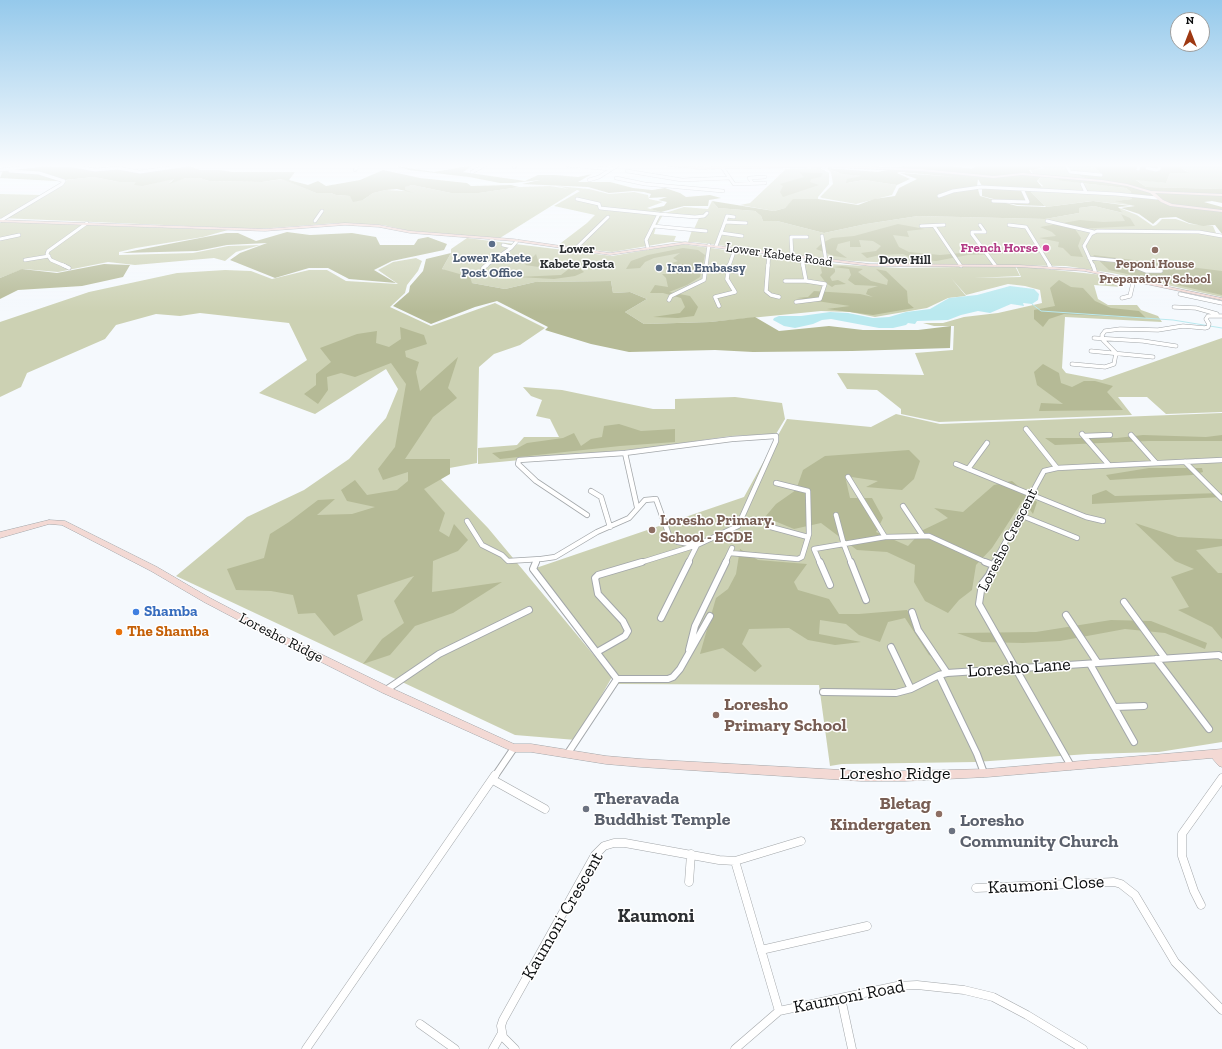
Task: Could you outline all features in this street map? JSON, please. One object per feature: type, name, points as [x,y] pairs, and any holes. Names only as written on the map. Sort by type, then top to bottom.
[{"type":"main road","name":"Lower Kabete Road","points":[[0,221],[265,230],[340,224],[379,226],[410,232],[518,241],[574,250],[613,254],[680,243],[709,245],[826,261],[882,266],[995,266],[1096,271],[1222,299]]},
{"type":"main road","name":"Loresho Ridge","points":[[0,535],[49,522],[63,523],[154,569],[216,605],[386,690],[514,748],[531,748],[568,752],[589,757],[641,763],[861,776],[984,773],[1219,754]]},
{"type":"main road","points":[[1219,754],[1222,763]]},
{"type":"street","points":[[0,221],[12,214]]},
{"type":"street","points":[[315,221],[321,214]]},
{"type":"street","points":[[648,248],[646,240],[659,214],[695,217],[704,216],[706,214]]},
{"type":"street","points":[[716,246],[727,216],[734,217]]},
{"type":"street","points":[[574,250],[608,217]]},
{"type":"street","points":[[1005,221],[1008,226],[1026,227],[1050,268]]},
{"type":"street","points":[[1047,221],[1094,232],[1108,230],[1199,232],[1222,236]]},
{"type":"street","points":[[725,222],[746,223]]},
{"type":"street","points":[[69,268],[51,260],[47,254],[50,249],[87,223]]},
{"type":"street","points":[[921,226],[944,225]]},
{"type":"street","points":[[980,225],[985,232],[972,232],[972,234],[995,266]]},
{"type":"street","points":[[653,226],[706,231]]},
{"type":"street","points":[[934,226],[961,266]]},
{"type":"street","points":[[1094,232],[1084,246],[1096,271]]},
{"type":"street","points":[[721,233],[742,236]]},
{"type":"street","points":[[0,239],[19,235]]},
{"type":"street","points":[[822,236],[826,261]]},
{"type":"street","points":[[792,257],[791,237],[807,237]]},
{"type":"street","points":[[483,268],[518,241]]},
{"type":"street","points":[[503,244],[512,247]]},
{"type":"street","points":[[669,300],[671,296],[704,280],[709,245]]},
{"type":"street","points":[[719,306],[715,297],[735,292],[727,279],[730,270],[729,263],[735,249]]},
{"type":"street","points":[[769,253],[766,291],[779,298]]},
{"type":"street","points":[[25,260],[49,256]]},
{"type":"street","points":[[802,258],[806,281]]},
{"type":"street","points":[[1090,258],[1120,261],[1146,270],[1161,271]]},
{"type":"street","points":[[730,270],[739,272]]},
{"type":"street","points":[[1122,298],[1130,296],[1134,279]]},
{"type":"street","points":[[785,281],[806,281],[825,284],[821,298],[796,302]]},
{"type":"street","points":[[1180,294],[1222,303]]},
{"type":"street","points":[[1174,307],[1196,308],[1222,316]]},
{"type":"street","points":[[1116,353],[1104,341],[1102,335],[1105,331],[1112,329],[1158,330],[1183,326],[1208,326],[1206,318],[1208,316],[1222,316]]},
{"type":"street","points":[[1094,338],[1144,340],[1176,346]]},
{"type":"street","points":[[1091,351],[1153,357]]},
{"type":"street","points":[[1072,364],[1109,367],[1114,364],[1116,353]]},
{"type":"street","points":[[1026,429],[1057,468]]},
{"type":"street","points":[[1109,465],[1083,435],[1110,435]]},
{"type":"street","points":[[1131,435],[1156,463]]},
{"type":"street","points":[[587,515],[536,482],[518,464],[519,460],[625,453],[732,439],[776,436],[776,441],[738,526],[697,545],[598,575],[595,578],[598,594],[623,621],[628,631],[625,636],[597,652]]},
{"type":"street","points":[[968,469],[987,443]]},
{"type":"street","points":[[625,453],[638,507]]},
{"type":"street","name":"Loresho Crescent","points":[[1071,766],[979,604],[982,584],[989,576],[993,565],[1042,473],[1057,468],[1222,460]]},
{"type":"street","points":[[1185,462],[1222,499]]},
{"type":"street","points":[[956,464],[1086,517],[1103,521]]},
{"type":"street","points":[[848,477],[885,537]]},
{"type":"street","points":[[687,657],[694,626],[731,551],[802,557],[808,537],[808,491],[776,483]]},
{"type":"street","points":[[591,491],[601,497],[606,509],[610,527]]},
{"type":"street","points":[[467,521],[482,545],[502,554],[508,561],[536,560],[554,557],[596,532],[629,518],[645,500],[656,499],[670,538],[678,542],[697,545]]},
{"type":"street","points":[[903,506],[923,536]]},
{"type":"street","points":[[836,515],[844,544],[866,600]]},
{"type":"street","points":[[1020,515],[1077,538]]},
{"type":"street","points":[[767,526],[808,537]]},
{"type":"street","points":[[830,585],[814,549],[885,537],[923,536],[933,538],[993,565]]},
{"type":"street","points":[[661,618],[697,545]]},
{"type":"street","points":[[536,560],[536,564],[533,569],[617,680]]},
{"type":"street","points":[[1124,602],[1165,658]]},
{"type":"street","points":[[386,690],[439,654],[529,610]]},
{"type":"street","points":[[912,612],[918,630],[947,673]]},
{"type":"street","points":[[617,680],[668,680],[677,674],[710,616]]},
{"type":"street","points":[[1066,616],[1093,663],[1134,742]]},
{"type":"street","points":[[891,647],[910,689]]},
{"type":"street","name":"Loresho Lane","points":[[823,692],[896,693],[910,689],[939,675],[947,673],[1165,658],[1220,656]]},
{"type":"street","points":[[1156,659],[1209,729]]},
{"type":"street","points":[[939,675],[977,754],[984,773]]},
{"type":"street","points":[[568,752],[617,680]]},
{"type":"street","points":[[1115,707],[1144,706]]},
{"type":"street","points":[[306,1049],[514,748]]},
{"type":"street","points":[[1201,904],[1194,891],[1182,856],[1182,834],[1222,778]]},
{"type":"street","points":[[493,780],[545,809]]},
{"type":"street","points":[[779,1011],[735,861],[801,841]]},
{"type":"street","name":"Kaumoni Crescent","points":[[493,1049],[502,1033],[503,1020],[599,850],[604,846],[625,842],[719,860],[735,861]]},
{"type":"street","points":[[689,882],[691,854]]},
{"type":"street","name":"Kaumoni Close","points":[[976,888],[1114,882],[1121,884],[1135,895],[1175,962],[1222,1010]]},
{"type":"street","points":[[761,950],[867,926]]},
{"type":"street","name":"Kaumoni Road","points":[[735,1049],[779,1011],[897,986],[917,985],[978,992],[992,997],[1027,1015],[1083,1049]]},
{"type":"street","points":[[841,998],[852,1049]]},
{"type":"street","points":[[420,1024],[455,1049]]},
{"type":"street","points":[[502,1033],[515,1049]]},
{"type":"green space","points":[[0,214],[539,214],[500,238],[410,231],[383,225],[337,223],[258,229],[0,218]]},
{"type":"green space","points":[[590,214],[759,214],[763,221],[777,221],[824,233],[866,224],[918,216],[1045,219],[1074,214],[1134,214],[1153,226],[1162,219],[1176,219],[1190,224],[1213,226],[1216,233],[1222,235],[1222,297],[1112,273],[1066,266],[910,264],[836,260],[694,242],[688,242],[671,242],[612,252],[557,246],[595,215]],"holes":[[[663,215],[699,218],[694,229],[657,225]],[[656,227],[692,230],[688,242],[674,241],[676,236],[654,234]]]},
{"type":"green space","points":[[759,214],[1074,214],[1045,219],[918,216],[866,224],[824,233],[777,221],[763,221]]},
{"type":"green space","points":[[1121,214],[1130,218],[1135,226],[1075,229],[1081,238],[1078,246],[1083,257],[1071,256],[1063,248],[1058,247],[1059,242],[1039,238],[1056,236],[1052,232],[1040,227],[1080,220],[1103,222],[1125,221]]},
{"type":"green space","points":[[1139,214],[1222,214],[1222,234],[1215,225],[1203,226],[1189,223],[1176,217],[1160,218],[1153,224]]},
{"type":"green space","points":[[0,223],[228,230],[203,237],[136,248],[119,252],[119,255],[193,253],[228,246],[260,245],[236,252],[225,261],[214,258],[135,265],[108,262],[58,272],[23,269],[0,278]]},
{"type":"green space","points":[[898,224],[925,229],[907,231],[909,237],[893,235],[899,247],[909,252],[940,255],[994,250],[1002,247],[1003,254],[968,255],[936,261],[914,259],[903,254],[880,255],[867,258],[861,253],[876,251],[881,246],[873,241],[859,240],[861,247],[850,247],[850,241],[838,244],[836,250],[847,258],[834,256],[816,249],[822,243],[832,238],[854,236]]},
{"type":"green space","points":[[287,232],[310,235],[352,233],[376,237],[380,245],[414,245],[418,239],[428,237],[447,244],[444,250],[392,261],[374,270],[396,283],[349,279],[328,268],[309,268],[275,278],[230,260],[240,253],[267,243],[227,245],[197,251],[122,253],[226,233],[238,233],[256,241]]},
{"type":"green space","points":[[467,238],[612,256],[681,244],[830,264],[900,268],[1015,266],[1020,276],[974,278],[1021,277],[1016,266],[1103,275],[1110,279],[1111,283],[1121,287],[1094,285],[1098,299],[1108,305],[1137,305],[1141,310],[1158,316],[1162,322],[1065,317],[1062,368],[1066,373],[1102,380],[1222,338],[1222,412],[1166,414],[1147,397],[1118,397],[1132,415],[939,422],[901,414],[901,409],[877,390],[847,389],[837,373],[924,375],[915,353],[953,350],[954,326],[934,326],[923,323],[943,323],[964,317],[998,313],[1042,303],[1040,290],[1025,286],[1008,284],[966,295],[951,278],[966,296],[948,298],[927,308],[875,317],[850,312],[821,311],[710,322],[644,324],[625,312],[647,299],[630,292],[613,293],[611,281],[535,282],[505,289],[472,283],[442,269],[451,253],[451,249]]},
{"type":"green space","points":[[683,248],[698,250],[705,255],[700,277],[687,285],[669,292],[690,296],[698,307],[694,316],[678,318],[653,317],[680,313],[685,307],[681,298],[663,293],[650,293],[655,285],[668,287],[666,278],[662,274],[671,274],[682,270],[679,266],[672,263],[678,261],[673,258],[680,253],[654,258],[645,262],[640,268],[626,269],[631,261],[648,255]]},
{"type":"green space","points":[[451,253],[442,269],[470,277],[472,283],[505,289],[535,282],[611,281],[613,293],[630,292],[647,299],[625,312],[644,324],[710,322],[755,317],[779,331],[829,326],[863,330],[918,330],[951,326],[950,348],[852,351],[753,352],[715,350],[629,352],[591,344],[545,330],[548,327],[497,301],[475,307],[431,324],[393,306],[409,292],[410,286],[423,271],[426,259]]},
{"type":"green space","points":[[536,254],[539,263],[574,263],[584,272],[575,276],[554,279],[518,277],[561,275],[570,268],[546,268],[525,265]]},
{"type":"green space","points":[[1093,255],[1222,271],[1222,295],[1109,270]]},
{"type":"green space","points":[[416,258],[422,261],[418,271],[407,285],[405,293],[390,307],[431,326],[495,303],[545,328],[520,345],[494,354],[479,367],[477,463],[433,471],[488,528],[612,677],[576,740],[515,735],[176,576],[247,517],[304,490],[349,459],[386,418],[398,389],[386,369],[315,414],[259,393],[307,360],[289,323],[200,313],[180,316],[156,314],[116,325],[105,339],[27,373],[21,387],[0,397],[0,322],[89,292],[177,273],[225,270],[251,271],[272,279],[309,270],[327,270],[346,281],[398,284],[378,270],[393,262]]},
{"type":"green space","points":[[104,264],[130,265],[123,277],[82,286],[18,290],[0,299],[0,278],[22,269],[57,273]]},
{"type":"green space","points":[[820,264],[832,265],[831,267],[835,269],[835,272],[830,277],[832,281],[838,280],[846,284],[835,285],[832,287],[826,283],[820,275],[822,273]]},
{"type":"green space","points":[[842,266],[863,269],[858,272],[871,281],[887,285],[888,280],[876,269],[886,271],[907,291],[908,303],[914,308],[873,315],[827,309],[850,306],[797,298],[808,297],[814,291],[860,294],[873,297],[866,294],[868,289],[878,286],[855,285],[848,280],[851,275],[849,269],[833,267]]},
{"type":"green space","points":[[1059,280],[1071,287],[1083,288],[1095,301],[1111,308],[1139,311],[1146,318],[1064,314],[1049,319],[1043,327],[1034,319],[1034,310],[1055,306],[1050,288]]},
{"type":"green space","points":[[400,327],[424,335],[427,344],[405,351],[406,357],[419,362],[416,372],[420,391],[458,357],[448,388],[457,398],[433,417],[405,459],[450,459],[450,474],[424,489],[445,513],[439,531],[449,537],[454,524],[468,540],[458,551],[433,561],[432,592],[502,582],[453,613],[415,626],[390,655],[363,664],[382,639],[404,623],[394,601],[414,576],[357,595],[363,620],[334,636],[315,613],[298,614],[293,595],[271,591],[236,590],[227,569],[264,558],[270,534],[318,500],[335,499],[317,515],[352,514],[375,507],[347,501],[341,490],[355,480],[367,495],[397,490],[408,481],[408,472],[383,480],[378,469],[395,447],[406,384],[391,363],[355,377],[341,373],[327,377],[328,390],[318,404],[304,394],[316,385],[316,374],[331,362],[320,348],[357,334],[377,331],[376,343],[389,347],[401,339]]},
{"type":"green space","points":[[1043,364],[1059,373],[1061,383],[1072,387],[1084,381],[1095,381],[1113,386],[1107,392],[1123,410],[1039,411],[1041,403],[1063,404],[1037,385],[1034,372]]},
{"type":"green space","points":[[523,387],[562,390],[653,409],[675,409],[675,399],[735,397],[782,403],[785,419],[776,434],[731,436],[647,448],[478,464],[478,448],[517,445],[524,437],[559,437],[550,419],[536,416],[542,400],[531,396]]},
{"type":"green space","points":[[1222,413],[1222,742],[1159,752],[1088,754],[976,762],[842,764],[830,766],[819,685],[618,684],[611,665],[533,569],[744,497],[787,419],[871,427],[896,414],[940,424]]},
{"type":"green space","points":[[619,424],[641,431],[675,429],[675,442],[620,446],[500,459],[492,453],[514,450],[527,443],[563,438],[574,433],[581,446],[591,439],[602,437],[604,426]]},
{"type":"green space","points":[[1143,435],[1206,437],[1222,435],[1222,441],[1148,441],[1055,445],[1045,438],[1117,438]]},
{"type":"green space","points":[[909,450],[920,461],[914,479],[902,490],[866,487],[878,481],[845,476],[850,498],[872,498],[883,518],[876,532],[908,546],[923,530],[948,518],[934,508],[963,512],[994,485],[1012,481],[1037,502],[1033,514],[1023,500],[992,548],[976,565],[972,590],[959,600],[948,613],[925,601],[914,582],[915,565],[887,552],[857,550],[821,523],[794,529],[765,517],[776,504],[796,490],[803,470],[825,456]]},
{"type":"green space","points":[[1149,468],[1202,468],[1203,472],[1192,475],[1110,480],[1106,475]]},
{"type":"green space","points":[[1106,490],[1115,496],[1222,493],[1222,497],[1092,504],[1092,495]]},
{"type":"green space","points":[[1135,523],[1178,537],[1222,539],[1222,546],[1196,550],[1218,573],[1222,573],[1222,639],[1212,627],[1178,610],[1189,607],[1171,577],[1194,569],[1175,561]]},
{"type":"green space","points":[[740,549],[758,560],[807,564],[794,582],[798,590],[829,599],[839,614],[907,610],[940,660],[929,655],[905,618],[888,622],[880,642],[859,635],[846,624],[820,620],[819,634],[861,642],[835,645],[808,640],[789,628],[749,629],[742,644],[762,666],[755,672],[723,648],[700,654],[716,598],[728,589],[736,574]]},
{"type":"green space","points":[[1111,620],[1151,621],[1207,643],[1205,649],[1165,633],[1125,629],[1060,641],[1023,643],[982,642],[957,633],[1036,632]]},
{"type":"water","points":[[1010,286],[1034,289],[1039,294],[1038,300],[1032,304],[1023,303],[1024,306],[1011,304],[990,313],[978,311],[948,320],[917,321],[915,324],[908,323],[906,325],[893,328],[879,328],[831,319],[822,320],[813,324],[795,328],[784,326],[773,320],[779,316],[801,316],[830,312],[848,313],[873,318],[889,317],[906,312],[930,309],[949,298],[977,295]]},
{"type":"waterway","points":[[1032,304],[1041,311],[1173,320],[1222,328]]},
{"type":"place","name":"Lower Kabete Post Office","points":[[492,244]]},
{"type":"place","name":"French Horse","points":[[1046,248]]},
{"type":"place","name":"Peponi House Preparatory School","points":[[1155,250]]},
{"type":"place","name":"Iran Embassy","points":[[659,268]]},
{"type":"place","name":"Loresho Primary. School - ECDE","points":[[652,530]]},
{"type":"place","name":"Shamba","points":[[136,612]]},
{"type":"place","name":"The Shamba","points":[[119,632]]},
{"type":"place","name":"Loresho Primary School","points":[[716,715]]},
{"type":"place","name":"Theravada Buddhist Temple","points":[[586,809]]},
{"type":"place","name":"Bletag Kindergaten","points":[[939,814]]},
{"type":"place","name":"Loresho Community Church","points":[[952,831]]},
{"type":"district","name":"Lower Kabete Posta","points":[[577,256]]},
{"type":"district","name":"Dove Hill","points":[[905,260]]},
{"type":"district","name":"Kaumoni","points":[[656,917]]}]
